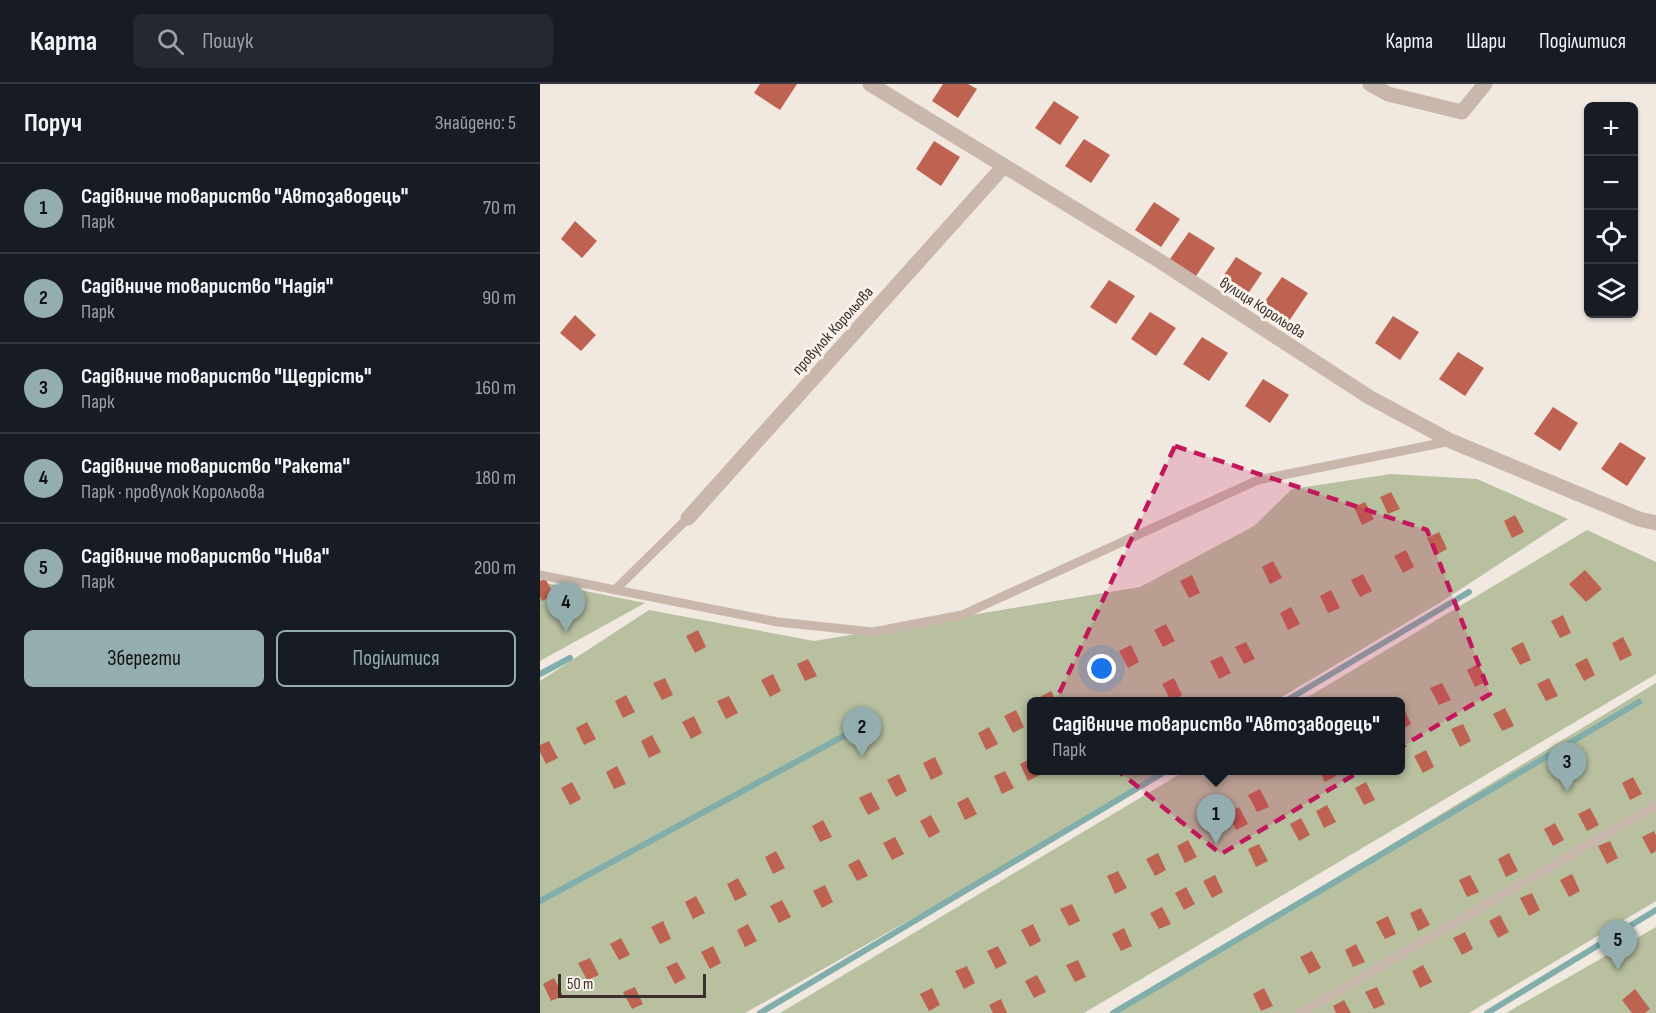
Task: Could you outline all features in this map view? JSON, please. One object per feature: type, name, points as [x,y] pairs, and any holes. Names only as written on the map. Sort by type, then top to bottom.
[{"type":"street","name":"вулиця Корольова","points":[[870,84],[1155,258],[1369,397],[1451,441],[1639,519],[1656,522]]},
{"type":"street","points":[[1370,84],[1388,94],[1462,112],[1485,84]]},
{"type":"street","name":"провулок Корольова","points":[[688,518],[1004,166]]},
{"type":"lane","points":[[540,575],[778,622],[873,632],[962,615],[1258,480],[1451,441]]},
{"type":"lane","points":[[615,590],[688,518]]},
{"type":"lane","points":[[1301,1013],[1656,805]]},
{"type":"highlighted area","points":[[1175,446],[1427,530],[1490,694],[1221,854],[1049,715]]},
{"type":"green space","points":[[1391,474],[1477,479],[1568,519],[1441,602],[1282,697],[1027,697],[1027,775],[1158,775],[1062,834],[745,1013],[540,1013],[540,681],[649,610],[814,641],[1140,587],[1254,526],[1292,489]]},
{"type":"green space","points":[[1587,530],[1656,562],[1656,674],[1084,1013],[780,1013],[1178,775],[1405,775],[1405,697],[1308,697]]},
{"type":"green space","points":[[540,582],[645,603],[540,661]]},
{"type":"green space","points":[[1656,683],[1656,901],[1469,1013],[1115,1013]]},
{"type":"green space","points":[[1656,927],[1656,1013],[1506,1013]]},
{"type":"building","points":[[760,84],[797,84],[780,110],[754,93]]},
{"type":"building","points":[[943,84],[968,84],[977,89],[958,118],[932,101]]},
{"type":"building","points":[[1054,101],[1079,117],[1060,145],[1035,128]]},
{"type":"building","points":[[1084,139],[1110,155],[1091,183],[1065,166]]},
{"type":"building","points":[[934,141],[960,157],[941,186],[916,169]]},
{"type":"building","points":[[1154,202],[1180,219],[1161,247],[1135,230]]},
{"type":"building","points":[[575,221],[597,241],[582,258],[561,239]]},
{"type":"building","points":[[1189,232],[1215,248],[1196,276],[1170,259]]},
{"type":"building","points":[[1236,257],[1262,273],[1243,301],[1218,284]]},
{"type":"building","points":[[1282,277],[1308,293],[1289,321],[1263,304]]},
{"type":"building","points":[[1109,280],[1135,296],[1116,324],[1090,307]]},
{"type":"building","points":[[1150,312],[1176,328],[1156,356],[1131,339]]},
{"type":"building","points":[[575,315],[596,335],[581,351],[560,333]]},
{"type":"building","points":[[1393,316],[1419,332],[1400,360],[1375,343]]},
{"type":"building","points":[[1202,337],[1228,353],[1209,381],[1183,364]]},
{"type":"building","points":[[1458,352],[1484,368],[1465,396],[1439,379]]},
{"type":"building","points":[[1263,379],[1289,395],[1270,423],[1245,406]]},
{"type":"building","points":[[1553,407],[1578,423],[1560,451],[1534,434]]},
{"type":"building","points":[[1620,442],[1646,458],[1627,486],[1601,469]]},
{"type":"building","points":[[1391,492],[1400,509],[1388,514],[1380,497]]},
{"type":"building","points":[[1365,502],[1374,519],[1362,525],[1354,507]]},
{"type":"building","points":[[1515,515],[1524,532],[1512,538],[1504,521]]},
{"type":"building","points":[[1439,532],[1447,549],[1436,555],[1427,538]]},
{"type":"building","points":[[1406,550],[1414,567],[1403,573],[1394,556]]},
{"type":"building","points":[[1273,561],[1282,578],[1270,584],[1262,567]]},
{"type":"building","points":[[1585,570],[1602,589],[1586,602],[1569,584]]},
{"type":"building","points":[[1363,574],[1372,591],[1360,597],[1351,580]]},
{"type":"building","points":[[1192,575],[1200,593],[1189,598],[1180,581]]},
{"type":"building","points":[[545,578],[554,595],[542,601],[540,581]]},
{"type":"building","points":[[1331,590],[1340,608],[1328,613],[1320,596]]},
{"type":"building","points":[[1291,607],[1300,624],[1288,630],[1280,613]]},
{"type":"building","points":[[1563,615],[1571,633],[1560,638],[1551,621]]},
{"type":"building","points":[[1166,624],[1175,641],[1163,647],[1154,630]]},
{"type":"building","points":[[698,630],[706,647],[695,653],[686,636]]},
{"type":"building","points":[[1623,637],[1632,655],[1620,661],[1612,643]]},
{"type":"building","points":[[1246,642],[1255,659],[1244,664],[1235,647]]},
{"type":"building","points":[[1523,642],[1531,660],[1520,665],[1511,648]]},
{"type":"building","points":[[1131,645],[1139,662],[1128,668],[1119,651]]},
{"type":"building","points":[[1222,656],[1231,673],[1219,679],[1210,661]]},
{"type":"building","points":[[1100,658],[1109,675],[1097,681],[1089,664]]},
{"type":"building","points":[[1587,658],[1595,675],[1584,681],[1575,664]]},
{"type":"building","points":[[808,659],[817,676],[805,681],[797,664]]},
{"type":"building","points":[[1478,664],[1487,681],[1475,687],[1467,670]]},
{"type":"building","points":[[773,674],[781,691],[770,697],[761,680]]},
{"type":"building","points":[[665,678],[673,695],[662,700],[653,683]]},
{"type":"building","points":[[1174,678],[1182,695],[1169,697],[1162,684]]},
{"type":"building","points":[[1549,678],[1558,696],[1546,701],[1537,684]]},
{"type":"building","points":[[1442,683],[1451,700],[1439,705],[1430,688]]},
{"type":"building","points":[[1051,691],[1054,697],[1040,697]]},
{"type":"building","points":[[626,695],[635,712],[623,718],[615,701]]},
{"type":"building","points":[[729,696],[738,713],[726,719],[717,701]]},
{"type":"building","points":[[1505,708],[1514,726],[1502,731],[1493,714]]},
{"type":"building","points":[[1016,710],[1024,727],[1013,733],[1004,716]]},
{"type":"building","points":[[1405,711],[1411,724],[1405,728]]},
{"type":"building","points":[[694,716],[702,733],[691,739],[682,722]]},
{"type":"building","points":[[587,722],[596,739],[584,745],[576,728]]},
{"type":"building","points":[[1463,724],[1471,741],[1460,747],[1451,729]]},
{"type":"building","points":[[989,727],[998,744],[986,750],[978,733]]},
{"type":"building","points":[[652,735],[661,752],[649,758],[641,741]]},
{"type":"building","points":[[549,741],[558,758],[546,764],[540,752],[540,745]]},
{"type":"building","points":[[1426,750],[1434,767],[1423,773],[1414,756]]},
{"type":"building","points":[[935,757],[943,774],[931,780],[923,763]]},
{"type":"building","points":[[1027,760],[1027,775],[1040,775],[1028,781],[1020,764]]},
{"type":"building","points":[[617,766],[626,784],[614,789],[606,772]]},
{"type":"building","points":[[1005,771],[1014,788],[1002,794],[994,776]]},
{"type":"building","points":[[899,774],[907,791],[896,797],[887,780]]},
{"type":"building","points":[[1322,775],[1336,775],[1336,776],[1325,782]]},
{"type":"building","points":[[1633,777],[1642,794],[1630,800],[1622,783]]},
{"type":"building","points":[[572,782],[581,799],[570,805],[561,788]]},
{"type":"building","points":[[1366,782],[1375,800],[1364,805],[1355,788]]},
{"type":"building","points":[[1260,789],[1269,807],[1257,812],[1248,795]]},
{"type":"building","points":[[871,792],[880,809],[868,815],[859,798]]},
{"type":"building","points":[[968,797],[977,814],[965,820],[957,803]]},
{"type":"building","points":[[1327,805],[1336,822],[1324,828],[1316,811]]},
{"type":"building","points":[[1239,807],[1248,824],[1236,830],[1228,813]]},
{"type":"building","points":[[1590,808],[1599,825],[1587,831],[1578,814]]},
{"type":"building","points":[[931,815],[940,832],[929,838],[920,821]]},
{"type":"building","points":[[1301,818],[1310,835],[1299,841],[1290,824]]},
{"type":"building","points":[[823,820],[832,837],[820,842],[812,826]]},
{"type":"building","points":[[1555,823],[1564,840],[1553,846],[1544,829]]},
{"type":"building","points":[[1654,831],[1656,851],[1651,854],[1642,837]]},
{"type":"building","points":[[895,837],[904,854],[892,860],[883,843]]},
{"type":"building","points":[[1188,840],[1197,857],[1185,863],[1177,846]]},
{"type":"building","points":[[1610,841],[1618,858],[1607,864],[1598,846]]},
{"type":"building","points":[[1259,844],[1268,861],[1256,867],[1248,849]]},
{"type":"building","points":[[776,851],[785,868],[773,874],[765,857]]},
{"type":"building","points":[[1158,853],[1166,870],[1155,876],[1146,859]]},
{"type":"building","points":[[1509,853],[1518,871],[1506,877],[1498,859]]},
{"type":"building","points":[[859,859],[868,876],[857,881],[848,865]]},
{"type":"building","points":[[1118,871],[1127,888],[1115,894],[1107,876]]},
{"type":"building","points":[[1572,874],[1580,891],[1569,897],[1560,880]]},
{"type":"building","points":[[1215,875],[1223,892],[1212,898],[1203,881]]},
{"type":"building","points":[[1470,875],[1479,892],[1467,897],[1459,880]]},
{"type":"building","points":[[738,878],[747,895],[735,901],[727,884]]},
{"type":"building","points":[[825,885],[833,902],[822,908],[813,891]]},
{"type":"building","points":[[1186,887],[1195,904],[1184,910],[1175,893]]},
{"type":"building","points":[[1532,893],[1540,910],[1529,916],[1520,898]]},
{"type":"building","points":[[696,896],[705,913],[693,919],[685,902]]},
{"type":"building","points":[[782,900],[791,917],[779,923],[770,906]]},
{"type":"building","points":[[1072,904],[1080,921],[1069,926],[1060,909]]},
{"type":"building","points":[[1162,907],[1171,924],[1159,929],[1150,913]]},
{"type":"building","points":[[1421,908],[1430,925],[1418,931],[1410,913]]},
{"type":"building","points":[[1500,915],[1509,932],[1498,938],[1489,921]]},
{"type":"building","points":[[1388,916],[1396,934],[1385,939],[1376,922]]},
{"type":"building","points":[[663,921],[671,939],[660,944],[651,927]]},
{"type":"building","points":[[748,924],[757,941],[745,947],[737,930]]},
{"type":"building","points":[[1033,924],[1041,941],[1030,947],[1021,930]]},
{"type":"building","points":[[1124,928],[1132,946],[1121,951],[1112,934]]},
{"type":"building","points":[[1465,932],[1473,949],[1462,955],[1453,938]]},
{"type":"building","points":[[621,938],[630,955],[619,960],[610,944]]},
{"type":"building","points":[[1356,944],[1365,962],[1353,967],[1345,950]]},
{"type":"building","points":[[713,946],[721,963],[710,969],[701,952]]},
{"type":"building","points":[[998,946],[1007,963],[996,969],[987,951]]},
{"type":"building","points":[[1312,951],[1321,968],[1309,974],[1300,957]]},
{"type":"building","points":[[590,958],[599,975],[587,980],[578,963]]},
{"type":"building","points":[[1078,960],[1086,977],[1075,982],[1066,965]]},
{"type":"building","points":[[677,962],[686,978],[675,984],[666,967]]},
{"type":"building","points":[[1423,965],[1432,982],[1420,988],[1412,971]]},
{"type":"building","points":[[967,966],[975,983],[964,989],[955,971]]},
{"type":"building","points":[[1037,975],[1046,992],[1034,998],[1025,981]]},
{"type":"building","points":[[554,978],[563,996],[551,1001],[543,984]]},
{"type":"building","points":[[635,987],[643,1004],[632,1009],[623,992]]},
{"type":"building","points":[[1377,987],[1385,1004],[1374,1009],[1365,992]]},
{"type":"building","points":[[932,988],[940,1005],[929,1011],[920,994]]},
{"type":"building","points":[[1264,988],[1273,1006],[1261,1011],[1253,994]]},
{"type":"building","points":[[1635,989],[1650,1009],[1645,1013],[1632,1013],[1622,1000]]},
{"type":"building","points":[[1001,999],[1007,1013],[993,1013],[989,1005]]},
{"type":"building","points":[[1344,1000],[1351,1013],[1336,1013],[1333,1006]]},
{"type":"waterway","points":[[1292,697],[1469,592]]},
{"type":"waterway","points":[[540,674],[570,658]]},
{"type":"waterway","points":[[1113,1013],[1639,702]]},
{"type":"waterway","points":[[540,901],[875,719]]},
{"type":"waterway","points":[[760,1013],[1160,775]]},
{"type":"waterway","points":[[1487,1013],[1656,910]]},
{"type":"place","name":"Садівниче товариство \"Ракета\"","points":[[566,632]]},
{"type":"place","name":"Садівниче товариство \"Надія\"","points":[[862,757]]},
{"type":"place","name":"Садівниче товариство \"Щедрість\"","points":[[1567,792]]},
{"type":"place","name":"Садівниче товариство \"Автозаводець\"","points":[[1216,844]]},
{"type":"place","name":"Садівниче товариство \"Нива\"","points":[[1618,970]]}]
